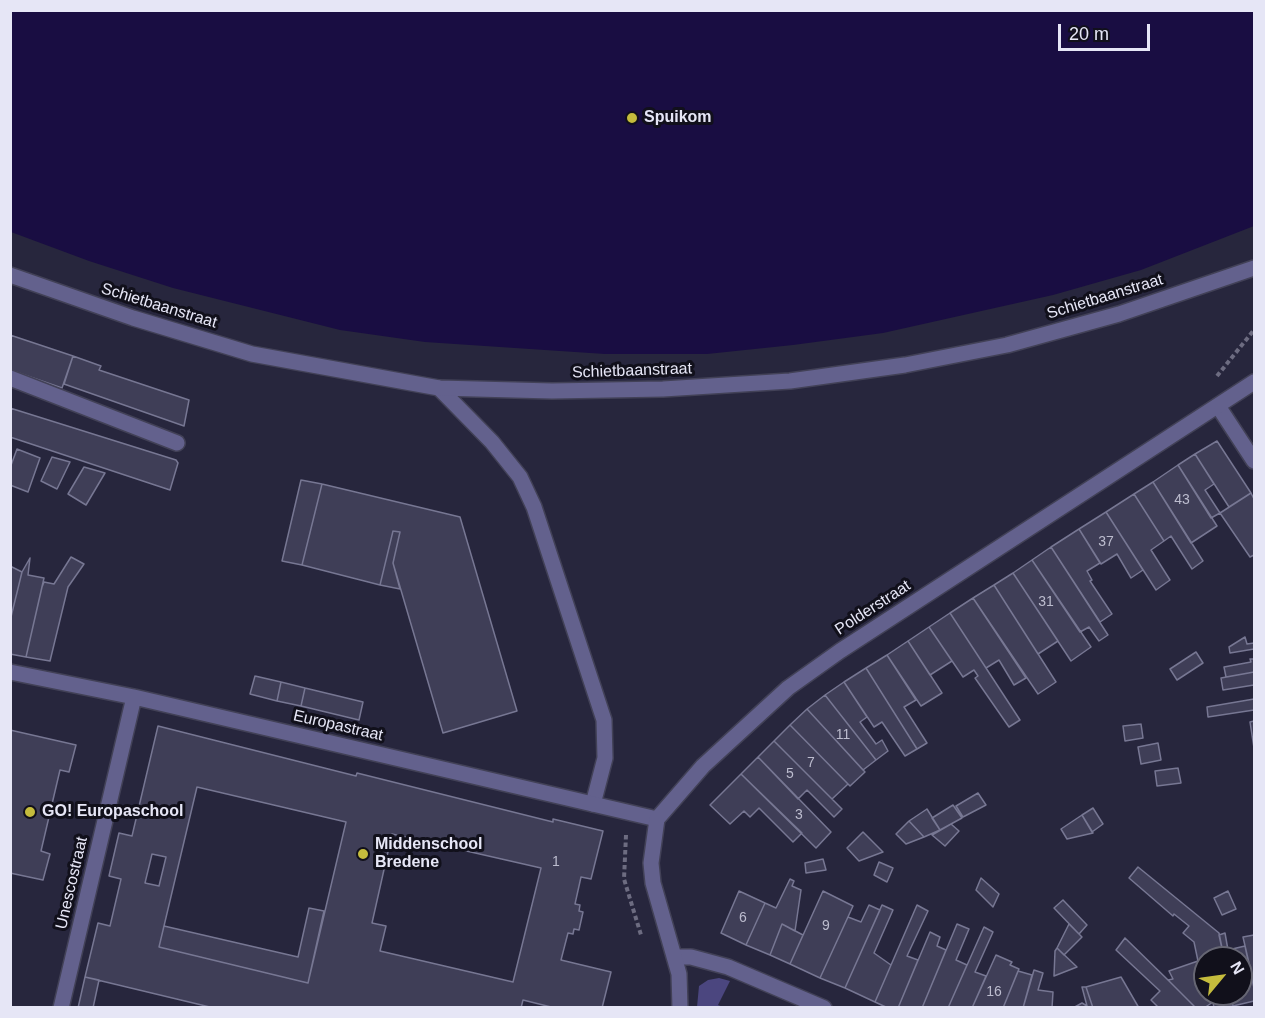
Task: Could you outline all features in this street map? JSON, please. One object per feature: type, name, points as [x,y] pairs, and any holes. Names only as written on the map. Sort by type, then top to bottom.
[{"type":"street","name":"Schietbaanstraat","points":[[10,276],[133,318],[252,354],[439,388],[552,391],[663,389],[790,381],[905,365],[1007,345],[1119,314],[1254,268]]},
{"type":"street","points":[[10,378],[177,443]]},
{"type":"street","name":"Polderstraat","points":[[657,819],[703,766],[788,688],[840,651],[1254,382]]},
{"type":"street","points":[[439,388],[492,442],[520,477],[534,507],[604,720],[605,758],[593,804]]},
{"type":"street","points":[[1218,406],[1254,461]]},
{"type":"street","name":"Europastraat","points":[[10,672],[134,698],[657,819]]},
{"type":"street","name":"Unescostraat","points":[[61,1008],[134,698]]},
{"type":"street","points":[[657,819],[651,863],[652,883],[676,957],[680,983],[680,1008]]},
{"type":"street","points":[[676,957],[691,957],[728,967],[824,1008]]},
{"type":"path","points":[[1218,406],[1207,389],[1254,330]]},
{"type":"shaded area","name":"Spuikom","points":[[10,11],[1254,11],[1254,226],[1141,270],[1053,295],[883,333],[793,345],[707,354],[605,354],[425,342],[340,330],[173,288],[89,261],[11,232]]},
{"type":"shaded area","points":[[719,978],[730,981],[718,1005],[723,1007],[697,1007],[699,986],[708,980]]},
{"type":"building","points":[[10,335],[73,356],[62,388],[10,370]]},
{"type":"building","points":[[73,356],[101,366],[99,370],[189,400],[184,426],[64,384]]},
{"type":"building","points":[[10,408],[176,460],[178,463],[170,490],[10,437]]},
{"type":"building","points":[[1217,441],[1251,493],[1229,507],[1195,454]]},
{"type":"building","points":[[17,449],[40,458],[28,492],[10,485],[10,468]]},
{"type":"building","points":[[1195,454],[1214,484],[1205,490],[1220,513],[1211,518],[1178,465]]},
{"type":"building","points":[[52,457],[70,462],[57,489],[41,481]]},
{"type":"building","points":[[1178,465],[1217,526],[1191,543],[1153,482]]},
{"type":"building","points":[[84,467],[105,473],[86,505],[68,494]]},
{"type":"building","points":[[301,480],[322,484],[302,565],[282,561]]},
{"type":"building","points":[[1153,482],[1203,561],[1192,569],[1171,536],[1164,541],[1134,494]]},
{"type":"building","points":[[322,484],[460,517],[517,711],[443,733],[393,563],[400,532],[393,531],[380,585],[302,565]]},
{"type":"building","points":[[1251,493],[1254,499],[1254,555],[1250,557],[1220,513]]},
{"type":"building","points":[[1134,494],[1164,541],[1151,550],[1170,580],[1156,590],[1106,512]]},
{"type":"building","points":[[1106,512],[1143,570],[1131,578],[1117,554],[1101,564],[1079,529]]},
{"type":"building","points":[[1079,529],[1100,563],[1087,571],[1092,580],[1090,581],[1112,614],[1100,622],[1051,547]]},
{"type":"building","points":[[393,531],[400,532],[393,563],[400,589],[380,585]]},
{"type":"building","points":[[1051,547],[1108,635],[1099,641],[1089,627],[1080,632],[1032,560]]},
{"type":"building","points":[[71,557],[84,564],[68,587],[50,661],[26,657],[44,582],[54,584]]},
{"type":"building","points":[[30,558],[28,575],[44,578],[26,657],[10,654],[10,621],[22,572]]},
{"type":"building","points":[[1032,560],[1091,647],[1071,661],[1013,573]]},
{"type":"building","points":[[10,566],[22,572],[10,621]]},
{"type":"building","points":[[1013,573],[1058,641],[1038,654],[994,585]]},
{"type":"building","points":[[994,585],[1056,682],[1038,694],[973,598]]},
{"type":"building","points":[[973,598],[1026,678],[1014,685],[999,660],[986,668],[950,613]]},
{"type":"building","points":[[950,613],[1020,720],[1009,727],[975,678],[978,676],[974,670],[963,677],[929,627]]},
{"type":"building","points":[[929,627],[952,661],[930,675],[908,641]]},
{"type":"building","points":[[1245,637],[1247,644],[1254,643],[1254,649],[1230,653],[1229,647]]},
{"type":"building","points":[[908,641],[942,693],[921,706],[887,655]]},
{"type":"building","points":[[1196,652],[1203,663],[1177,680],[1170,669]]},
{"type":"building","points":[[887,655],[916,700],[904,707],[927,743],[917,749],[866,668]]},
{"type":"building","points":[[1250,659],[1254,659],[1254,672],[1226,677],[1224,667],[1251,662]]},
{"type":"building","points":[[866,668],[917,749],[905,756],[882,722],[874,727],[844,682]]},
{"type":"building","points":[[1254,672],[1254,685],[1223,690],[1221,678]]},
{"type":"building","points":[[255,676],[281,682],[277,701],[250,694]]},
{"type":"building","points":[[281,682],[305,688],[301,706],[277,701]]},
{"type":"building","points":[[844,682],[867,717],[860,722],[876,744],[882,740],[888,751],[876,760],[825,695]]},
{"type":"building","points":[[305,688],[363,702],[359,720],[301,706]]},
{"type":"building","points":[[825,695],[876,760],[863,770],[807,709]]},
{"type":"building","points":[[1254,699],[1254,710],[1208,717],[1207,707]]},
{"type":"building","points":[[807,709],[865,772],[850,786],[790,725]]},
{"type":"building","points":[[1254,721],[1254,748],[1250,722]]},
{"type":"building","points":[[1141,724],[1143,738],[1125,741],[1123,726]]},
{"type":"building","points":[[790,725],[848,784],[832,799],[774,741]]},
{"type":"building","points":[[158,726],[356,776],[357,773],[553,822],[553,819],[603,831],[591,879],[581,877],[575,904],[580,905],[579,911],[583,912],[579,930],[574,929],[573,934],[568,933],[561,960],[611,972],[602,1008],[555,1008],[523,1000],[521,1008],[214,1008],[85,977],[98,923],[110,926],[121,879],[109,876],[119,833],[132,836]],"holes":[[[197,787],[346,822],[308,983],[159,947]],[[392,834],[541,868],[513,982],[380,951],[386,926],[372,923]],[[152,854],[166,857],[159,886],[145,883]]]},
{"type":"building","name":"GO! Europaschool","points":[[10,730],[76,745],[69,772],[60,770],[41,851],[50,854],[43,880],[10,873]]},
{"type":"building","points":[[774,741],[842,809],[834,817],[807,790],[798,799],[758,757]]},
{"type":"building","points":[[1158,743],[1161,760],[1141,764],[1138,747]]},
{"type":"building","points":[[758,757],[831,832],[816,848],[741,774]]},
{"type":"building","points":[[1178,768],[1181,783],[1157,786],[1155,771]]},
{"type":"building","points":[[741,774],[802,833],[793,842],[759,808],[750,817],[744,811],[730,824],[710,805]]},
{"type":"building","points":[[978,793],[986,805],[963,817],[956,806]]},
{"type":"building","points":[[953,805],[962,818],[940,830],[932,818]]},
{"type":"building","points":[[1093,808],[1103,824],[1092,832],[1082,815]]},
{"type":"building","points":[[927,809],[940,830],[924,837],[909,821]]},
{"type":"building","points":[[1082,815],[1093,833],[1067,839],[1061,829]]},
{"type":"building","points":[[909,821],[924,837],[906,844],[896,834]]},
{"type":"building","points":[[951,824],[959,831],[945,846],[932,835]]},
{"type":"building","points":[[863,832],[883,852],[859,861],[847,848]]},
{"type":"building","points":[[823,859],[826,870],[806,873],[805,863]]},
{"type":"building","points":[[879,862],[893,868],[887,882],[874,875]]},
{"type":"building","points":[[1138,867],[1219,933],[1222,946],[1195,946],[1194,942],[1183,933],[1189,926],[1174,914],[1173,916],[1129,878]]},
{"type":"building","points":[[981,878],[999,894],[993,907],[976,890]]},
{"type":"building","points":[[790,879],[794,881],[792,886],[801,890],[795,931],[782,924],[770,955],[746,945],[765,903],[776,908]]},
{"type":"building","points":[[739,891],[765,903],[746,945],[721,933]]},
{"type":"building","points":[[823,891],[853,906],[820,978],[790,964]]},
{"type":"building","points":[[1228,891],[1236,909],[1222,915],[1214,898]]},
{"type":"building","points":[[1063,900],[1087,925],[1079,934],[1054,908]]},
{"type":"building","points":[[869,905],[880,910],[845,988],[820,978],[848,917],[861,922]]},
{"type":"building","points":[[882,905],[893,910],[874,953],[891,965],[875,1002],[845,988]]},
{"type":"building","points":[[917,905],[928,911],[907,956],[918,960],[898,1008],[888,1008],[875,1002]]},
{"type":"building","points":[[309,908],[324,911],[308,983],[159,947],[164,926],[298,957]]},
{"type":"building","points":[[782,924],[803,935],[790,964],[770,955]]},
{"type":"building","points":[[957,924],[969,929],[956,960],[967,965],[948,1008],[922,1008]]},
{"type":"building","points":[[1069,924],[1082,937],[1064,955],[1057,948]]},
{"type":"building","points":[[984,927],[993,932],[975,972],[986,976],[972,1008],[948,1008]]},
{"type":"building","points":[[930,932],[940,937],[937,946],[946,950],[922,1008],[898,1008]]},
{"type":"building","points":[[1225,933],[1227,946],[1221,946],[1219,935]]},
{"type":"building","points":[[1254,935],[1254,985],[1253,946],[1245,946],[1243,937]]},
{"type":"building","points":[[1125,938],[1196,1008],[1159,1008],[1151,1000],[1160,991],[1116,950]]},
{"type":"building","points":[[1057,948],[1077,967],[1054,976],[1055,951]]},
{"type":"building","points":[[996,955],[1012,962],[1010,965],[1019,969],[1003,1008],[972,1008]]},
{"type":"building","points":[[1193,963],[1193,1005],[1168,980],[1173,979],[1169,971]]},
{"type":"building","points":[[1034,970],[1043,973],[1038,990],[1053,992],[1052,1008],[1023,1008]]},
{"type":"building","points":[[1018,971],[1032,975],[1023,1008],[1003,1008]]},
{"type":"building","points":[[85,977],[99,980],[93,1008],[78,1008]]},
{"type":"building","points":[[1121,977],[1139,1008],[1093,1008],[1086,987]]},
{"type":"building","points":[[1082,987],[1086,987],[1093,1008],[1073,1008],[1082,1003],[1087,1006]]},
{"type":"place","name":"Spuikom","points":[[632,118]]},
{"type":"place","name":"GO! Europaschool","points":[[30,812]]},
{"type":"place","name":"Middenschool Bredene","points":[[363,854]]}]
